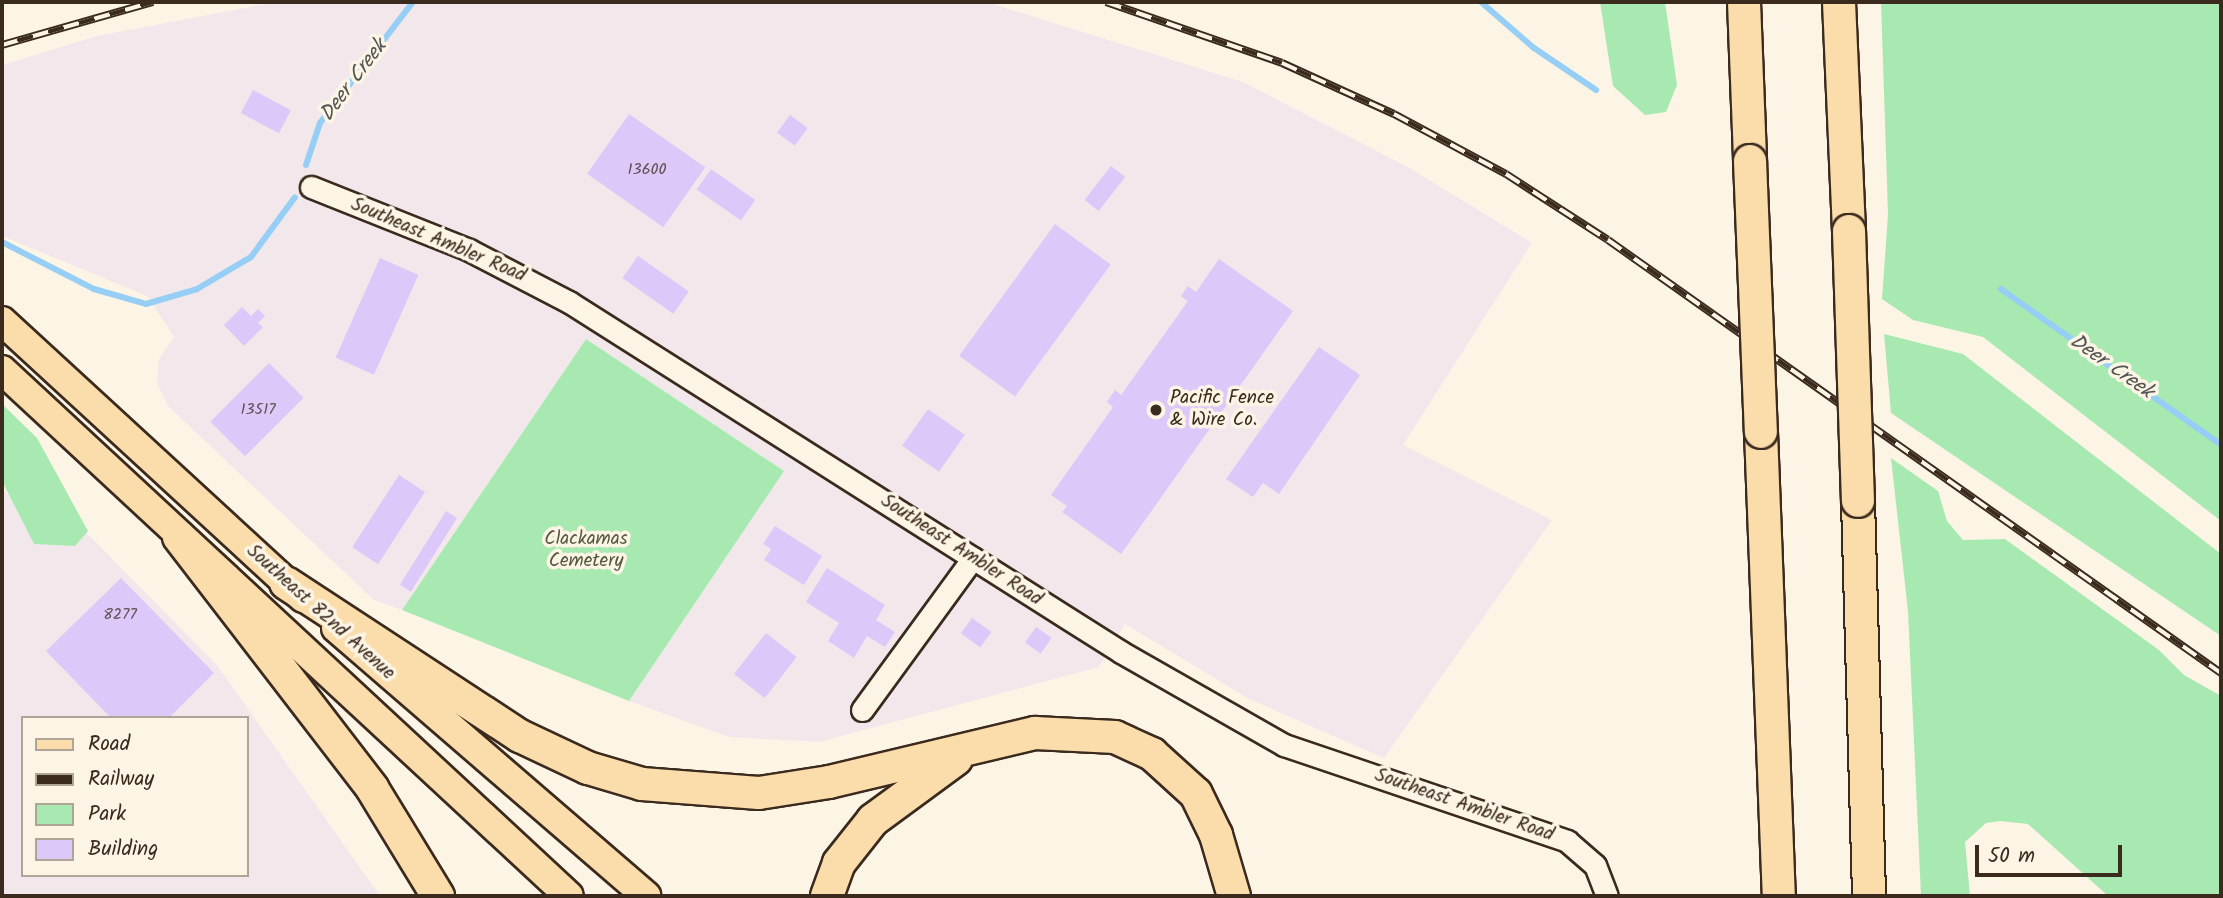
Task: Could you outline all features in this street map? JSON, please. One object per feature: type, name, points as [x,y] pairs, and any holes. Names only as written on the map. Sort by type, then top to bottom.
[{"type":"highway","points":[[1744,2],[1778,893]]},
{"type":"highway","points":[[1839,2],[1870,896]]},
{"type":"highway","points":[[179,537],[372,788],[438,896]]},
{"type":"highway","points":[[286,583],[520,736],[588,768],[642,784],[729,794],[794,790],[1056,732],[1096,733],[1133,744],[1168,765],[1196,794],[1229,891]]},
{"type":"highway","points":[[827,896],[839,863],[873,820],[968,750]]},
{"type":"main road","name":"Southeast 82nd Avenue","points":[[2,321],[286,583],[500,775],[646,896]]},
{"type":"main road","name":"Southeast 82nd Avenue","points":[[2,370],[569,896]]},
{"type":"street","name":"Southeast Ambler Road","points":[[311,187],[469,250],[569,302],[1121,652],[1284,745],[1567,841],[1595,865],[1607,896]]},
{"type":"street","points":[[862,710],[973,558]]},
{"type":"shaded area","points":[[276,2],[986,2],[1243,82],[1408,167],[1532,243],[1403,445],[1552,520],[1384,758],[1249,699],[1125,624],[1099,667],[819,742],[729,737],[629,701],[784,471],[586,339],[402,610],[374,600],[169,407],[157,384],[159,359],[174,337],[147,296],[2,236],[2,65],[97,36]]},
{"type":"shaded area","points":[[2,491],[63,509],[217,665],[380,896],[2,896]]},
{"type":"green space","points":[[1600,2],[1665,2],[1677,85],[1666,112],[1645,115],[1613,86]]},
{"type":"green space","points":[[1881,2],[2221,2],[2221,521],[1983,337],[1913,320],[1882,299],[1888,214]]},
{"type":"green space","points":[[1884,334],[1963,354],[2221,554],[2221,636],[1891,413]]},
{"type":"green space","name":"Clackamas Cemetery","points":[[586,339],[784,471],[629,701],[402,610]]},
{"type":"green space","points":[[2,404],[37,438],[88,531],[75,546],[34,544],[2,481]]},
{"type":"green space","points":[[1891,458],[1938,491],[1947,521],[1963,540],[2005,539],[2159,650],[2184,675],[2221,696],[2221,896],[2108,896],[2028,824],[2000,821],[1986,823],[1965,842],[1970,896],[1921,896],[1908,611]]},
{"type":"building","points":[[253,90],[291,110],[279,133],[241,113]]},
{"type":"building","points":[[629,114],[705,167],[663,227],[587,174]]},
{"type":"building","points":[[790,115],[808,128],[795,146],[777,133]]},
{"type":"building","points":[[1111,166],[1125,177],[1099,211],[1085,200]]},
{"type":"building","points":[[711,169],[755,200],[741,220],[697,189]]},
{"type":"building","points":[[1055,224],[1111,265],[1015,396],[959,356]]},
{"type":"building","points":[[638,256],[689,292],[673,314],[623,278]]},
{"type":"building","points":[[380,258],[418,275],[374,375],[336,358]]},
{"type":"building","points":[[1219,259],[1293,311],[1121,554],[1062,512],[1067,506],[1051,495],[1113,407],[1107,402],[1115,390],[1121,395],[1188,301],[1181,296],[1188,286],[1196,292]]},
{"type":"building","points":[[242,307],[251,316],[258,309],[265,316],[258,323],[263,327],[244,346],[224,325]]},
{"type":"building","points":[[1319,347],[1360,375],[1279,494],[1263,483],[1253,497],[1226,479]]},
{"type":"building","points":[[269,363],[304,398],[245,456],[210,422]]},
{"type":"building","points":[[928,409],[965,435],[939,472],[902,446]]},
{"type":"building","points":[[399,475],[425,492],[378,564],[352,547]]},
{"type":"building","points":[[446,511],[457,518],[411,592],[400,585]]},
{"type":"building","points":[[775,526],[822,556],[804,585],[764,560],[771,549],[763,544]]},
{"type":"building","points":[[827,568],[885,605],[876,620],[895,632],[885,647],[867,636],[854,658],[828,641],[839,623],[806,602]]},
{"type":"building","points":[[121,578],[214,673],[171,716],[109,716],[46,651]]},
{"type":"building","points":[[972,618],[991,632],[980,647],[961,633]]},
{"type":"building","points":[[1036,627],[1052,638],[1041,653],[1025,643]]},
{"type":"building","points":[[766,633],[797,657],[765,698],[734,674]]},
{"type":"waterway","name":"Deer Creek","points":[[306,165],[320,123],[413,2]]},
{"type":"waterway","name":"Deer Creek","points":[[1481,2],[1534,48],[1596,90]]},
{"type":"waterway","name":"Deer Creek","points":[[2,242],[94,289],[146,304],[197,289],[251,257],[295,197]]},
{"type":"waterway","name":"Deer Creek","points":[[2001,289],[2221,445]]},
{"type":"railway","points":[[2,45],[153,2]]},
{"type":"railway","points":[[1106,2],[1282,63],[1394,114],[1506,174],[1608,240],[2221,673]]},
{"type":"place","name":"Pacific Fence & Wire Co.","points":[[1156,410]]}]
